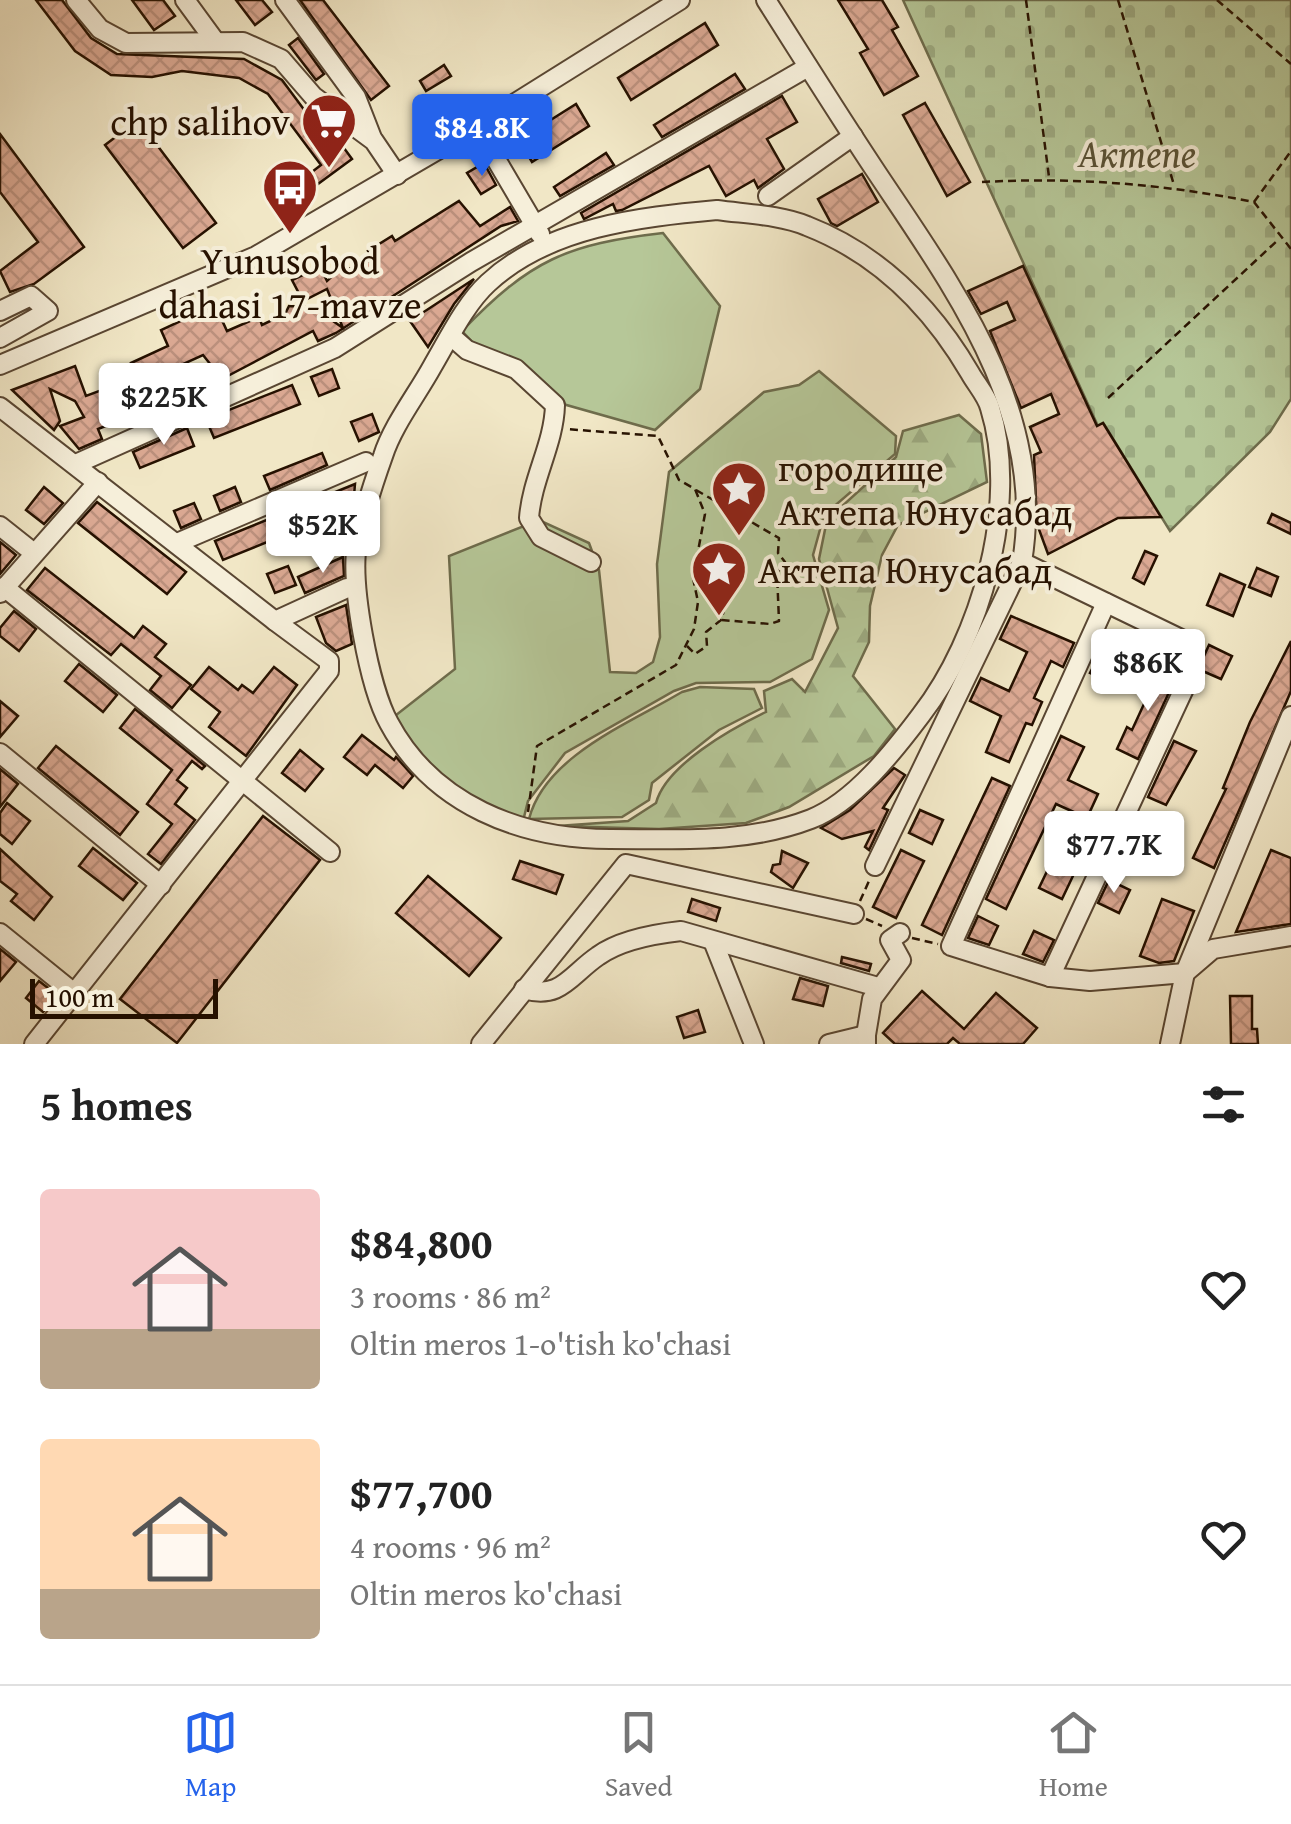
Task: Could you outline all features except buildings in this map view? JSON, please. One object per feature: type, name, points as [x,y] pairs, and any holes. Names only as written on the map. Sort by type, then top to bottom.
[{"type":"street","points":[[76,0],[100,29],[126,43],[243,42],[281,59],[313,96],[374,142]]},
{"type":"street","points":[[185,0],[214,41]]},
{"type":"street","points":[[285,0],[356,96],[374,142],[397,175]]},
{"type":"street","points":[[766,0],[962,300],[1006,390],[1020,457],[1026,534],[1022,562],[875,866]]},
{"type":"street","points":[[0,364],[256,256],[397,175],[674,1]]},
{"type":"street","points":[[78,463],[335,348],[808,67]]},
{"type":"street","points":[[477,126],[546,246]]},
{"type":"street","points":[[768,196],[852,136]]},
{"type":"street","points":[[717,210],[805,224],[884,267],[947,334],[990,406],[1000,482],[988,578],[945,684],[882,766],[816,817],[738,839],[576,839],[524,831],[455,796],[406,755],[378,703],[363,635],[356,549],[383,454],[451,336],[488,283],[546,246],[640,217],[717,210]]},
{"type":"street","points":[[0,311],[31,296],[48,311],[0,338]]},
{"type":"street","points":[[451,336],[468,350],[516,370],[555,405],[554,428],[536,474],[529,518],[541,538],[590,562]]},
{"type":"street","points":[[0,407],[78,463],[329,661],[329,671],[34,1044]]},
{"type":"street","points":[[177,544],[366,462]]},
{"type":"street","points":[[98,482],[2,590],[245,780],[330,852]]},
{"type":"street","points":[[0,526],[34,552]]},
{"type":"street","points":[[1022,562],[1183,640]]},
{"type":"street","points":[[274,620],[346,588]]},
{"type":"street","points":[[1106,602],[951,946],[1050,977],[1090,980],[1185,973],[1214,949],[1291,936]]},
{"type":"street","points":[[1050,977],[1188,678]]},
{"type":"street","points":[[1170,1044],[1185,973],[1291,716]]},
{"type":"street","points":[[0,753],[161,885]]},
{"type":"street","points":[[481,1044],[626,864],[854,914]]},
{"type":"street","points":[[524,989],[548,994],[562,988],[600,954],[653,934],[681,931],[878,986]]},
{"type":"street","points":[[0,932],[74,994]]},
{"type":"street","points":[[829,1044],[866,1039],[868,1012],[878,986],[902,960],[890,940],[900,932]]},
{"type":"street","points":[[713,941],[754,1044]]},
{"type":"path","points":[[1026,0],[1049,178]]},
{"type":"path","points":[[1118,0],[1174,186]]},
{"type":"path","points":[[1217,0],[1291,64]]},
{"type":"path","points":[[1254,202],[1291,151]]},
{"type":"path","points":[[982,182],[1049,178],[1174,186],[1254,202],[1291,249]]},
{"type":"path","points":[[1108,398],[1282,237]]},
{"type":"path","points":[[554,428],[658,436],[678,480],[780,538],[778,553],[785,562],[777,574],[780,621],[770,624],[720,620]]},
{"type":"path","points":[[524,831],[537,746],[676,665],[687,646],[698,602],[693,578],[705,514],[694,489]]},
{"type":"path","points":[[687,646],[695,654],[707,646],[706,632],[720,620],[736,572],[724,562],[696,562]]},
{"type":"path","points":[[875,866],[854,914],[927,943],[951,946]]},
{"type":"green space","name":"Актепе","points":[[903,0],[1291,0],[1291,399],[1270,432],[1170,531],[1104,424],[1098,426]]},
{"type":"green space","points":[[663,233],[720,306],[700,389],[655,430],[563,404],[475,345],[462,331],[509,287],[552,260],[601,243]]},
{"type":"green space","points":[[819,371],[896,436],[895,454],[824,515],[813,555],[829,610],[812,659],[770,682],[696,683],[674,691],[565,753],[528,801],[523,821],[483,804],[432,769],[391,719],[455,669],[449,556],[539,520],[589,543],[599,570],[610,672],[636,673],[653,662],[660,637],[657,564],[669,472],[764,392],[799,385]]},
{"type":"green space","points":[[959,415],[981,434],[987,482],[898,525],[882,555],[870,606],[869,642],[853,676],[895,729],[874,756],[789,807],[746,823],[659,829],[557,826],[628,821],[656,803],[672,775],[686,762],[766,712],[764,691],[792,679],[805,692],[838,628],[819,559],[827,520],[896,457],[903,431]]},
{"type":"green space","points":[[700,687],[754,689],[762,708],[719,730],[652,783],[649,800],[622,817],[529,819],[552,777],[571,759],[638,716],[682,692]]},
{"type":"place","name":"chp salihov","points":[[329,170]]},
{"type":"place","name":"Yunusobod dahasi 17-mavze","points":[[290,236]]},
{"type":"place","name":"городище Актепа Юнусабад","points":[[739,538]]},
{"type":"place","name":"Актепа Юнусабад","points":[[719,618]]}]
